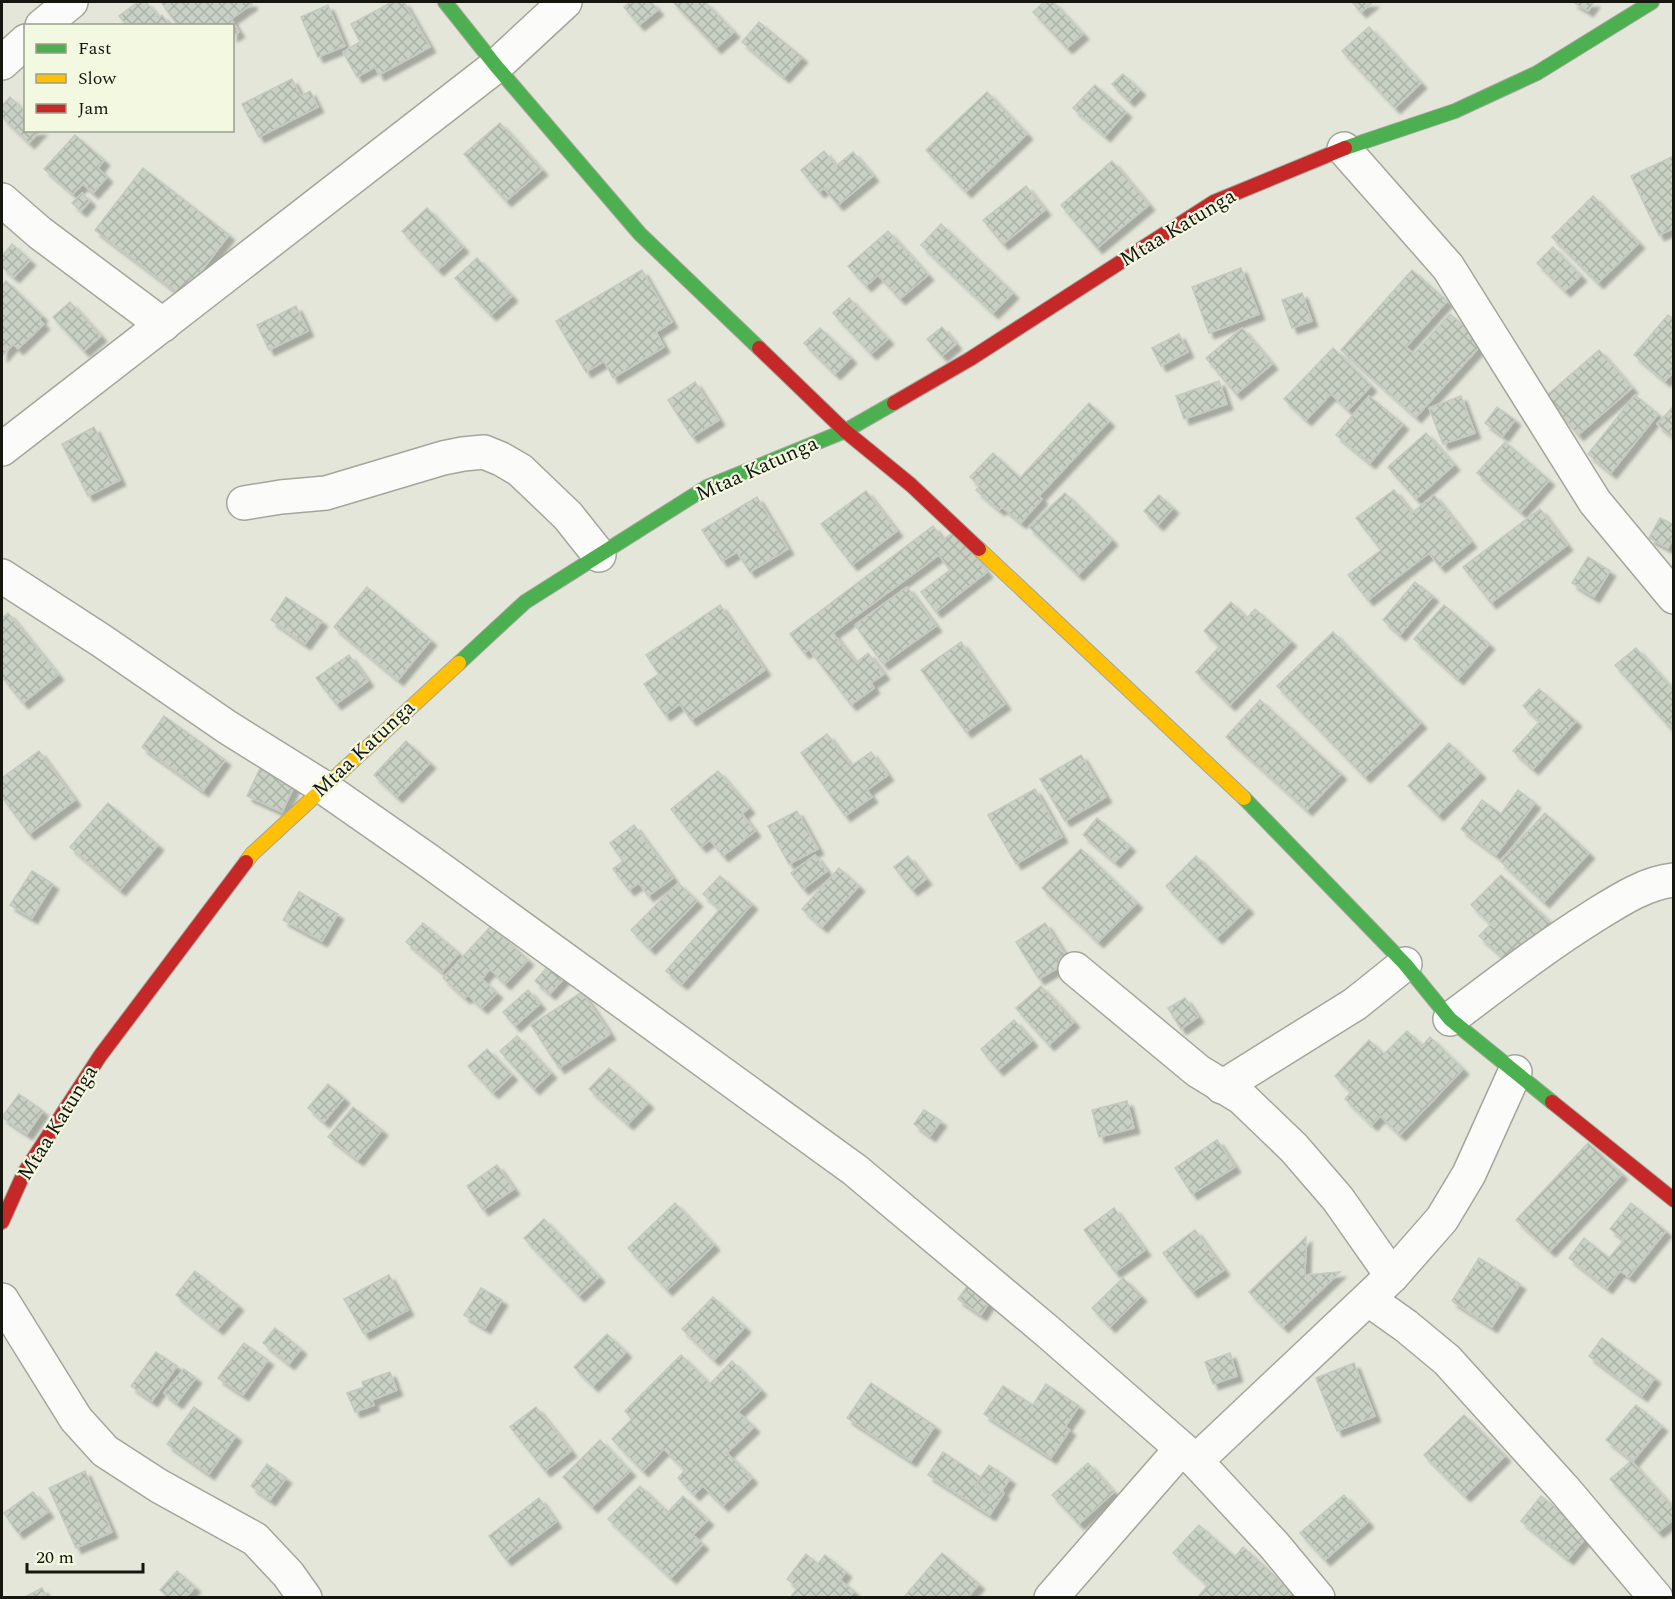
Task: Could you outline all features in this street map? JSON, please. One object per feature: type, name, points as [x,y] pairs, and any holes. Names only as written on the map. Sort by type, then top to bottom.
[{"type":"street","points":[[44,24],[71,2]]},
{"type":"street","points":[[445,2],[496,66],[640,234],[845,431],[911,485],[1257,811],[1405,964],[1450,1019],[1674,1200]]},
{"type":"street","points":[[2,449],[496,66],[565,2]]},
{"type":"street","name":"Mtaa Katunga","points":[[2,1222],[24,1173],[99,1056],[252,854],[525,602],[707,487],[845,431],[969,359],[1214,202],[1344,149],[1455,111],[1537,73],[1652,2]]},
{"type":"street","points":[[2,63],[24,43]]},
{"type":"street","points":[[1344,149],[1448,267],[1595,502],[1667,577]]},
{"type":"street","points":[[2,200],[40,233],[163,325]]},
{"type":"street","points":[[244,503],[326,493],[443,458],[484,452],[520,470],[568,516],[599,555]]},
{"type":"street","points":[[2,576],[102,640],[227,727],[323,787],[429,861],[855,1170],[1047,1331],[1188,1455],[1274,1545],[1318,1598]]},
{"type":"street","points":[[1450,1019],[1558,938],[1612,904],[1656,882],[1674,880]]},
{"type":"street","points":[[1222,1086],[1355,1004],[1405,964]]},
{"type":"street","points":[[1075,969],[1159,1041],[1198,1071],[1242,1098],[1294,1148],[1338,1199],[1392,1276]]},
{"type":"street","points":[[1051,1598],[1188,1455],[1392,1276],[1442,1219],[1469,1174],[1515,1072]]},
{"type":"street","points":[[1368,1299],[1406,1326],[1447,1360],[1564,1489],[1656,1598]]},
{"type":"street","points":[[2,1300],[76,1419],[105,1451],[159,1486],[255,1539],[288,1574],[305,1598]]},
{"type":"building","points":[[138,2],[146,2],[159,18],[162,15],[169,24],[125,24],[119,16]]},
{"type":"building","points":[[161,2],[251,2],[252,4],[231,19],[239,32],[234,35],[234,24],[177,24]]},
{"type":"building","points":[[392,2],[404,2],[430,47],[379,75],[375,67],[357,77],[343,52],[360,42],[351,24]]},
{"type":"building","points":[[631,2],[651,2],[658,10],[639,25],[624,7]]},
{"type":"building","points":[[673,2],[705,2],[734,32],[716,48]]},
{"type":"building","points":[[1044,2],[1053,2],[1083,34],[1067,48],[1033,12]]},
{"type":"building","points":[[1352,2],[1373,2],[1361,12]]},
{"type":"building","points":[[1573,2],[1594,2],[1588,11]]},
{"type":"building","points":[[328,5],[345,46],[318,57],[301,17]]},
{"type":"building","points":[[759,22],[802,57],[784,77],[742,42]]},
{"type":"building","points":[[1369,27],[1421,83],[1395,108],[1342,51]]},
{"type":"building","points":[[1123,74],[1140,90],[1129,101],[1112,84]]},
{"type":"building","points":[[292,79],[301,96],[310,91],[318,107],[259,137],[242,104]]},
{"type":"building","points":[[1095,85],[1126,112],[1105,136],[1073,108]]},
{"type":"building","points":[[987,92],[1027,134],[966,192],[926,150]]},
{"type":"building","points":[[10,97],[24,110],[24,132],[39,132],[29,143],[2,117],[2,106]]},
{"type":"building","points":[[500,123],[542,170],[506,201],[464,154]]},
{"type":"building","points":[[75,135],[104,160],[98,168],[107,177],[93,193],[83,184],[73,194],[44,169]]},
{"type":"building","points":[[824,151],[836,166],[853,152],[873,176],[838,205],[824,188],[819,192],[801,170]]},
{"type":"building","points":[[1674,156],[1674,228],[1659,235],[1631,176]]},
{"type":"building","points":[[1112,161],[1149,205],[1097,248],[1061,205]]},
{"type":"building","points":[[143,168],[229,235],[182,296],[95,230]]},
{"type":"building","points":[[1026,186],[1045,210],[1003,244],[983,220]]},
{"type":"building","points":[[82,193],[90,201],[81,211],[72,203]]},
{"type":"building","points":[[1593,196],[1639,243],[1598,283],[1552,237]]},
{"type":"building","points":[[427,208],[463,247],[438,270],[402,231]]},
{"type":"building","points":[[941,224],[1013,293],[993,313],[921,245]]},
{"type":"building","points":[[888,231],[928,275],[900,299],[878,275],[866,286],[848,266]]},
{"type":"building","points":[[12,244],[30,260],[14,277],[2,267],[2,256]]},
{"type":"building","points":[[1553,247],[1581,276],[1565,291],[1537,263]]},
{"type":"building","points":[[477,258],[512,296],[491,315],[455,278]]},
{"type":"building","points":[[1241,268],[1259,314],[1209,333],[1192,287]]},
{"type":"building","points":[[642,270],[672,322],[656,332],[664,347],[613,378],[604,361],[586,372],[556,321]]},
{"type":"building","points":[[1412,270],[1447,301],[1406,347],[1414,354],[1450,314],[1483,343],[1416,417],[1341,350]]},
{"type":"building","points":[[6,281],[42,316],[39,319],[44,324],[18,349],[13,344],[2,356],[2,286]]},
{"type":"building","points":[[1302,293],[1312,321],[1292,328],[1282,300]]},
{"type":"building","points":[[849,298],[888,339],[871,354],[833,313]]},
{"type":"building","points":[[70,302],[101,336],[84,351],[53,317]]},
{"type":"building","points":[[296,306],[308,331],[269,350],[257,325]]},
{"type":"building","points":[[1668,315],[1674,319],[1674,372],[1665,381],[1634,355]]},
{"type":"building","points":[[942,327],[956,344],[942,356],[927,339]]},
{"type":"building","points":[[820,328],[851,358],[835,374],[804,343]]},
{"type":"building","points":[[1242,328],[1272,364],[1236,394],[1206,358]]},
{"type":"building","points":[[1179,334],[1188,352],[1161,366],[1152,348]]},
{"type":"building","points":[[1333,348],[1371,386],[1348,410],[1331,394],[1306,420],[1284,399]]},
{"type":"building","points":[[1599,350],[1632,388],[1578,435],[1546,396]]},
{"type":"building","points":[[1219,381],[1227,404],[1184,419],[1176,396]]},
{"type":"building","points":[[695,382],[719,420],[692,437],[668,400]]},
{"type":"building","points":[[1635,395],[1658,414],[1611,473],[1588,454]]},
{"type":"building","points":[[1369,396],[1403,424],[1370,463],[1336,435]]},
{"type":"building","points":[[1461,396],[1475,433],[1443,444],[1429,408]]},
{"type":"building","points":[[1089,403],[1109,421],[1039,496],[1042,499],[1021,523],[1002,507],[999,510],[976,490],[980,486],[970,477],[993,453],[1020,478]]},
{"type":"building","points":[[1674,406],[1674,438],[1657,424]]},
{"type":"building","points":[[1497,407],[1515,420],[1503,436],[1485,423]]},
{"type":"building","points":[[94,427],[120,480],[88,496],[62,444]]},
{"type":"building","points":[[1426,433],[1454,465],[1416,499],[1388,467]]},
{"type":"building","points":[[1505,442],[1549,480],[1521,512],[1477,473]]},
{"type":"building","points":[[1394,490],[1412,513],[1434,495],[1471,542],[1440,567],[1429,553],[1368,600],[1348,575],[1381,550],[1356,518]]},
{"type":"building","points":[[866,491],[897,531],[852,565],[821,524]]},
{"type":"building","points":[[1065,493],[1112,540],[1078,575],[1029,527]]},
{"type":"building","points":[[1159,495],[1173,508],[1158,525],[1144,511]]},
{"type":"building","points":[[757,497],[788,549],[750,572],[737,552],[722,561],[702,530]]},
{"type":"building","points":[[1540,509],[1567,545],[1491,603],[1463,567]]},
{"type":"building","points":[[1660,518],[1674,525],[1674,536],[1668,548],[1649,538]]},
{"type":"building","points":[[933,526],[943,540],[956,530],[987,572],[936,612],[921,592],[950,570],[939,555],[833,633],[856,663],[868,653],[884,674],[871,683],[874,688],[851,705],[809,649],[804,653],[790,634]]},
{"type":"building","points":[[1588,557],[1610,571],[1594,597],[1572,583]]},
{"type":"building","points":[[1415,582],[1433,596],[1400,635],[1383,620]]},
{"type":"building","points":[[367,587],[431,640],[398,680],[334,627]]},
{"type":"building","points":[[907,587],[936,626],[883,664],[855,625]]},
{"type":"building","points":[[286,597],[322,621],[305,644],[271,620]]},
{"type":"building","points":[[1231,602],[1247,618],[1255,609],[1291,641],[1230,705],[1196,672],[1220,646],[1204,631]]},
{"type":"building","points":[[720,605],[765,670],[691,720],[680,704],[665,715],[644,684],[659,674],[646,655]]},
{"type":"building","points":[[1444,605],[1489,644],[1458,679],[1414,639]]},
{"type":"building","points":[[8,613],[58,675],[23,703],[2,677],[2,618]]},
{"type":"building","points":[[1333,632],[1421,723],[1365,777],[1277,686]]},
{"type":"building","points":[[961,642],[1005,704],[966,732],[921,670]]},
{"type":"building","points":[[1636,648],[1674,691],[1672,730],[1615,665]]},
{"type":"building","points":[[349,655],[368,681],[336,704],[316,678]]},
{"type":"building","points":[[1539,689],[1576,721],[1533,769],[1513,751],[1540,721],[1523,706]]},
{"type":"building","points":[[1260,700],[1341,774],[1307,810],[1226,737]]},
{"type":"building","points":[[164,716],[225,760],[203,791],[142,747]]},
{"type":"building","points":[[827,734],[851,766],[871,752],[888,775],[867,790],[872,797],[845,816],[801,753]]},
{"type":"building","points":[[406,741],[430,763],[397,797],[374,775]]},
{"type":"building","points":[[1449,743],[1480,773],[1438,815],[1408,786]]},
{"type":"building","points":[[39,751],[75,800],[29,834],[2,797],[2,778]]},
{"type":"building","points":[[1081,755],[1106,797],[1065,821],[1040,779]]},
{"type":"building","points":[[263,762],[298,778],[282,812],[247,796]]},
{"type":"building","points":[[718,771],[749,808],[742,814],[755,831],[723,856],[710,840],[701,847],[671,809]]},
{"type":"building","points":[[1035,789],[1062,837],[1016,864],[988,815]]},
{"type":"building","points":[[1518,790],[1535,803],[1496,855],[1461,829],[1482,800],[1501,814]]},
{"type":"building","points":[[108,803],[158,845],[120,890],[70,847]]},
{"type":"building","points":[[797,811],[818,849],[789,864],[768,826]]},
{"type":"building","points":[[1545,813],[1589,853],[1544,902],[1500,861]]},
{"type":"building","points":[[1097,818],[1130,846],[1115,862],[1083,835]]},
{"type":"building","points":[[634,825],[673,878],[648,896],[639,883],[629,890],[613,869],[623,861],[610,843]]},
{"type":"building","points":[[1081,849],[1137,903],[1098,942],[1042,888]]},
{"type":"building","points":[[815,855],[827,871],[803,889],[791,873]]},
{"type":"building","points":[[908,856],[926,879],[912,890],[894,867]]},
{"type":"building","points":[[1196,856],[1248,908],[1217,938],[1166,886]]},
{"type":"building","points":[[839,868],[859,886],[822,927],[802,909]]},
{"type":"building","points":[[32,871],[53,884],[32,918],[10,905]]},
{"type":"building","points":[[1501,875],[1553,925],[1507,961],[1479,936],[1491,924],[1471,905]]},
{"type":"building","points":[[720,876],[752,904],[682,984],[666,971],[720,909],[703,894]]},
{"type":"building","points":[[678,883],[697,901],[650,949],[631,930]]},
{"type":"building","points":[[299,892],[338,914],[322,941],[283,920]]},
{"type":"building","points":[[423,923],[459,953],[442,972],[406,942]]},
{"type":"building","points":[[1045,923],[1069,961],[1039,979],[1016,942]]},
{"type":"building","points":[[491,926],[528,960],[505,984],[490,969],[482,979],[497,993],[482,1008],[468,995],[465,998],[443,978]]},
{"type":"building","points":[[550,964],[565,977],[550,994],[535,981]]},
{"type":"building","points":[[1041,986],[1074,1022],[1049,1045],[1016,1008]]},
{"type":"building","points":[[528,990],[540,1004],[515,1026],[503,1012]]},
{"type":"building","points":[[582,992],[610,1034],[559,1068],[531,1025]]},
{"type":"building","points":[[1185,998],[1198,1017],[1181,1029],[1168,1008]]},
{"type":"building","points":[[1014,1020],[1032,1041],[998,1070],[981,1049]]},
{"type":"building","points":[[1407,1031],[1422,1046],[1430,1037],[1463,1069],[1400,1135],[1380,1116],[1372,1125],[1345,1099],[1351,1092],[1335,1076],[1369,1040],[1384,1054]]},
{"type":"building","points":[[517,1036],[551,1073],[534,1089],[500,1051]]},
{"type":"building","points":[[487,1049],[512,1075],[493,1093],[468,1066]]},
{"type":"building","points":[[609,1068],[648,1103],[628,1124],[589,1089]]},
{"type":"building","points":[[328,1084],[344,1098],[324,1122],[308,1108]]},
{"type":"building","points":[[19,1094],[43,1111],[27,1134],[2,1117]]},
{"type":"building","points":[[1127,1101],[1134,1128],[1099,1137],[1092,1110]]},
{"type":"building","points":[[353,1107],[382,1130],[358,1160],[328,1137]]},
{"type":"building","points":[[924,1110],[941,1121],[930,1136],[914,1124]]},
{"type":"building","points":[[1217,1140],[1235,1167],[1192,1194],[1175,1168]]},
{"type":"building","points":[[1588,1143],[1622,1174],[1550,1251],[1516,1220]]},
{"type":"building","points":[[497,1165],[514,1189],[483,1210],[467,1186]]},
{"type":"building","points":[[675,1203],[714,1245],[667,1290],[628,1248]]},
{"type":"building","points":[[1631,1203],[1666,1231],[1629,1277],[1620,1271],[1607,1288],[1569,1258],[1584,1238],[1609,1258],[1624,1240],[1610,1229]]},
{"type":"building","points":[[1114,1208],[1145,1250],[1115,1272],[1084,1230]]},
{"type":"building","points":[[544,1219],[599,1277],[579,1296],[524,1238]]},
{"type":"building","points":[[1195,1230],[1224,1270],[1192,1292],[1163,1253]]},
{"type":"building","points":[[1306,1237],[1305,1275],[1340,1272],[1283,1327],[1249,1292]]},
{"type":"building","points":[[1479,1258],[1520,1284],[1492,1327],[1452,1301]]},
{"type":"building","points":[[195,1271],[238,1305],[218,1329],[176,1295]]},
{"type":"building","points":[[389,1275],[408,1310],[364,1334],[344,1299]]},
{"type":"building","points":[[1123,1278],[1141,1296],[1110,1327],[1092,1308]]},
{"type":"building","points":[[970,1282],[993,1296],[981,1315],[958,1299]]},
{"type":"building","points":[[481,1288],[502,1300],[485,1328],[464,1315]]},
{"type":"building","points":[[713,1297],[745,1327],[714,1360],[682,1329]]},
{"type":"building","points":[[275,1328],[301,1349],[289,1364],[263,1343]]},
{"type":"building","points":[[607,1334],[626,1352],[593,1386],[574,1367]]},
{"type":"building","points":[[1602,1338],[1655,1378],[1642,1396],[1589,1356]]},
{"type":"building","points":[[244,1343],[268,1360],[243,1395],[218,1378]]},
{"type":"building","points":[[156,1352],[177,1366],[152,1401],[131,1386]]},
{"type":"building","points":[[1230,1353],[1237,1376],[1213,1384],[1205,1362]]},
{"type":"building","points":[[681,1355],[710,1384],[732,1361],[761,1390],[738,1412],[754,1427],[727,1453],[752,1478],[723,1506],[703,1486],[694,1495],[678,1478],[685,1470],[664,1449],[643,1471],[612,1439],[632,1419],[625,1411]]},
{"type":"building","points":[[1354,1363],[1375,1416],[1337,1431],[1316,1378]]},
{"type":"building","points":[[184,1369],[196,1378],[177,1403],[164,1393]]},
{"type":"building","points":[[390,1372],[397,1390],[372,1400],[374,1405],[355,1412],[347,1393],[364,1387],[362,1382]]},
{"type":"building","points":[[871,1383],[935,1426],[911,1461],[847,1418]]},
{"type":"building","points":[[1046,1384],[1079,1406],[1065,1427],[1070,1430],[1051,1458],[984,1414],[1003,1386],[1033,1405]]},
{"type":"building","points":[[1636,1405],[1662,1426],[1633,1461],[1606,1440]]},
{"type":"building","points":[[194,1407],[236,1436],[209,1474],[167,1444]]},
{"type":"building","points":[[536,1407],[571,1451],[545,1471],[510,1427]]},
{"type":"building","points":[[1464,1415],[1505,1456],[1465,1496],[1424,1455]]},
{"type":"building","points":[[600,1440],[630,1471],[592,1507],[563,1477]]},
{"type":"building","points":[[943,1452],[1004,1493],[990,1515],[928,1475]]},
{"type":"building","points":[[1631,1461],[1674,1509],[1674,1519],[1658,1532],[1610,1479]]},
{"type":"building","points":[[1088,1463],[1114,1492],[1079,1524],[1052,1495]]},
{"type":"building","points":[[267,1464],[286,1478],[270,1500],[251,1486]]},
{"type":"building","points":[[989,1465],[1010,1479],[996,1499],[975,1486]]},
{"type":"building","points":[[85,1471],[112,1532],[76,1548],[49,1488]]},
{"type":"building","points":[[640,1486],[668,1512],[683,1496],[708,1520],[693,1535],[703,1544],[671,1578],[608,1519]]},
{"type":"building","points":[[33,1492],[48,1512],[18,1533],[4,1513]]},
{"type":"building","points":[[1344,1495],[1368,1522],[1325,1560],[1300,1533]]},
{"type":"building","points":[[1541,1496],[1589,1534],[1568,1559],[1521,1521]]},
{"type":"building","points":[[539,1498],[556,1522],[506,1560],[489,1536]]},
{"type":"building","points":[[1199,1525],[1235,1557],[1243,1547],[1292,1592],[1287,1598],[1197,1598],[1208,1585],[1173,1553]]},
{"type":"building","points":[[942,1553],[979,1584],[967,1598],[903,1598]]},
{"type":"building","points":[[806,1554],[818,1564],[825,1555],[846,1572],[840,1580],[854,1591],[849,1598],[790,1598],[798,1587],[787,1579]]},
{"type":"building","points":[[177,1571],[195,1587],[185,1598],[169,1598],[160,1590]]},
{"type":"building","points":[[42,1588],[47,1598],[25,1597]]},
{"type":"traffic: fast","points":[[445,2],[496,66],[640,234],[759,348]]},
{"type":"traffic: fast","points":[[1345,148],[1455,111],[1537,73],[1652,2]]},
{"type":"traffic: fast","points":[[459,663],[525,602],[707,487],[845,431],[894,403]]},
{"type":"traffic: fast","points":[[1244,798],[1405,964],[1450,1019],[1552,1102]]},
{"type":"traffic: slow","points":[[979,549],[1244,798]]},
{"type":"traffic: slow","points":[[246,862],[459,663]]},
{"type":"traffic: jam","points":[[894,403],[970,359],[1214,202],[1345,148]]},
{"type":"traffic: jam","points":[[759,348],[845,431],[911,485],[979,549]]},
{"type":"traffic: jam","points":[[2,1222],[24,1173],[100,1056],[246,862]]},
{"type":"traffic: jam","points":[[1552,1102],[1674,1200]]}]
